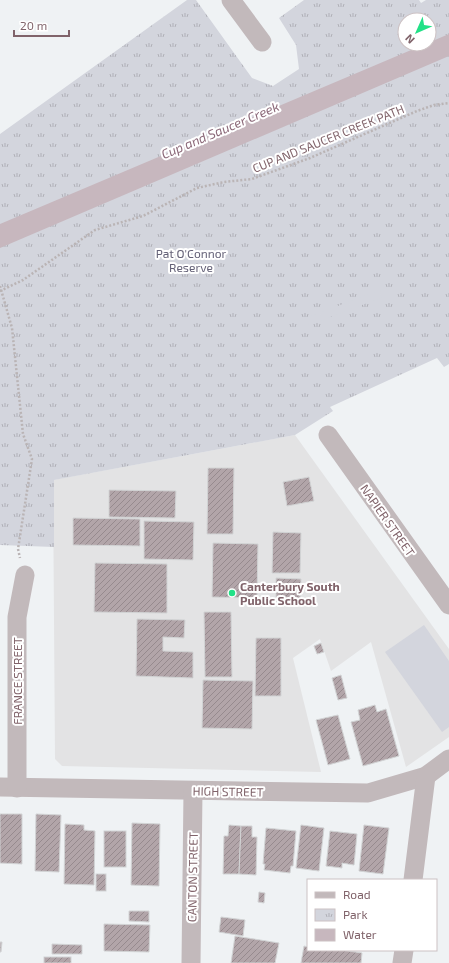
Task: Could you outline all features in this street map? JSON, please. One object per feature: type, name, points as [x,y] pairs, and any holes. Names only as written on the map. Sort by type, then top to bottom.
[{"type":"street","points":[[231,0],[262,42]]},
{"type":"street","name":"NAPIER STREET","points":[[328,435],[449,605]]},
{"type":"street","name":"FRANCE STREET","points":[[9,788],[17,617],[25,575]]},
{"type":"street","name":"HIGH STREET","points":[[9,788],[368,793],[426,776],[449,759]]},
{"type":"street","points":[[413,879],[426,776]]},
{"type":"street","name":"CANTON STREET","points":[[191,963],[193,791]]},
{"type":"street","points":[[402,963],[404,951]]},
{"type":"path","name":"CUP AND SAUCER CREEK PATH","points":[[1,290],[23,280],[95,230],[143,216],[197,188],[224,182],[252,179],[310,158],[417,111],[434,105],[449,103]]},
{"type":"path","points":[[0,286],[12,328],[23,434],[32,459],[18,549],[25,575]]},
{"type":"shaded area","name":"Canterbury South Public School","points":[[295,435],[449,649],[449,737],[406,767],[371,642],[331,671],[320,639],[293,658],[321,772],[62,766],[55,759],[53,480]]},
{"type":"green space","name":"Pat O'Connor Reserve","points":[[187,0],[196,0],[252,78],[273,86],[299,69],[296,45],[279,18],[304,0],[419,0],[421,3],[426,0],[449,0],[449,364],[444,367],[437,358],[330,407],[333,411],[295,435],[54,480],[54,547],[0,545],[0,134]]},
{"type":"green space","points":[[380,290],[383,297],[309,325],[306,318]]},
{"type":"green space","points":[[424,625],[449,661],[449,727],[442,732],[385,652]]},
{"type":"water","points":[[449,34],[449,56],[0,248],[0,224],[406,52],[437,52],[437,39]]},
{"type":"building","points":[[208,468],[234,468],[233,534],[207,534]]},
{"type":"building","points":[[309,477],[314,501],[287,506],[283,482]]},
{"type":"building","points":[[109,490],[176,491],[175,518],[109,517]]},
{"type":"building","points":[[73,518],[140,519],[140,546],[73,545]]},
{"type":"building","points":[[144,521],[194,522],[193,560],[144,559]]},
{"type":"building","points":[[273,532],[301,533],[300,573],[272,573]]},
{"type":"building","points":[[213,543],[258,544],[257,598],[212,597]]},
{"type":"building","points":[[95,563],[167,564],[167,613],[94,612]]},
{"type":"building","points":[[276,578],[301,579],[300,602],[276,602]]},
{"type":"building","points":[[204,612],[231,612],[232,677],[205,677]]},
{"type":"building","points":[[137,619],[185,620],[184,638],[163,637],[163,651],[193,652],[193,678],[136,676]]},
{"type":"building","points":[[256,638],[281,638],[281,696],[255,696]]},
{"type":"building","points":[[321,643],[324,652],[317,654],[314,646]]},
{"type":"building","points":[[341,675],[347,698],[338,700],[332,678]]},
{"type":"building","points":[[203,680],[253,681],[252,729],[202,728]]},
{"type":"building","points":[[375,705],[377,712],[386,709],[399,756],[363,766],[351,722],[360,720],[358,710]]},
{"type":"building","points":[[338,715],[350,759],[328,765],[316,720]]},
{"type":"building","points":[[0,814],[22,814],[22,864],[0,863]]},
{"type":"building","points":[[36,814],[61,815],[59,872],[35,871]]},
{"type":"building","points":[[132,823],[160,824],[159,886],[131,885]]},
{"type":"building","points":[[65,824],[84,825],[84,830],[95,831],[94,885],[64,884]]},
{"type":"building","points":[[229,825],[241,826],[239,874],[223,874],[224,836],[228,836]]},
{"type":"building","points":[[301,825],[324,828],[319,871],[296,868]]},
{"type":"building","points":[[364,825],[389,828],[383,874],[359,871]]},
{"type":"building","points":[[241,826],[252,826],[252,837],[257,837],[256,875],[239,874]]},
{"type":"building","points":[[266,828],[296,831],[293,866],[291,866],[290,873],[264,870],[265,864],[263,864]]},
{"type":"building","points":[[104,831],[126,831],[126,867],[104,867]]},
{"type":"building","points":[[330,831],[357,834],[354,865],[342,863],[342,868],[326,866]]},
{"type":"building","points":[[96,874],[106,874],[106,891],[96,891]]},
{"type":"building","points":[[259,892],[265,893],[264,903],[258,902]]},
{"type":"building","points":[[129,911],[149,911],[149,922],[129,921]]},
{"type":"building","points":[[221,917],[245,920],[243,936],[219,932]]},
{"type":"building","points":[[104,924],[150,925],[149,952],[104,951]]},
{"type":"building","points":[[235,936],[279,943],[275,963],[231,963]]},
{"type":"building","points":[[0,942],[2,942],[1,952],[0,952]]},
{"type":"building","points":[[52,944],[82,945],[82,954],[52,954]]},
{"type":"building","points":[[304,946],[307,947],[307,951],[349,951],[362,953],[361,963],[301,963]]},
{"type":"building","points":[[44,957],[71,957],[71,963],[44,963]]},
{"type":"place","name":"Canterbury South Public School","points":[[232,593]]},
{"type":"water label","name":"Cup and Saucer Creek","points":[[220,130]]}]
